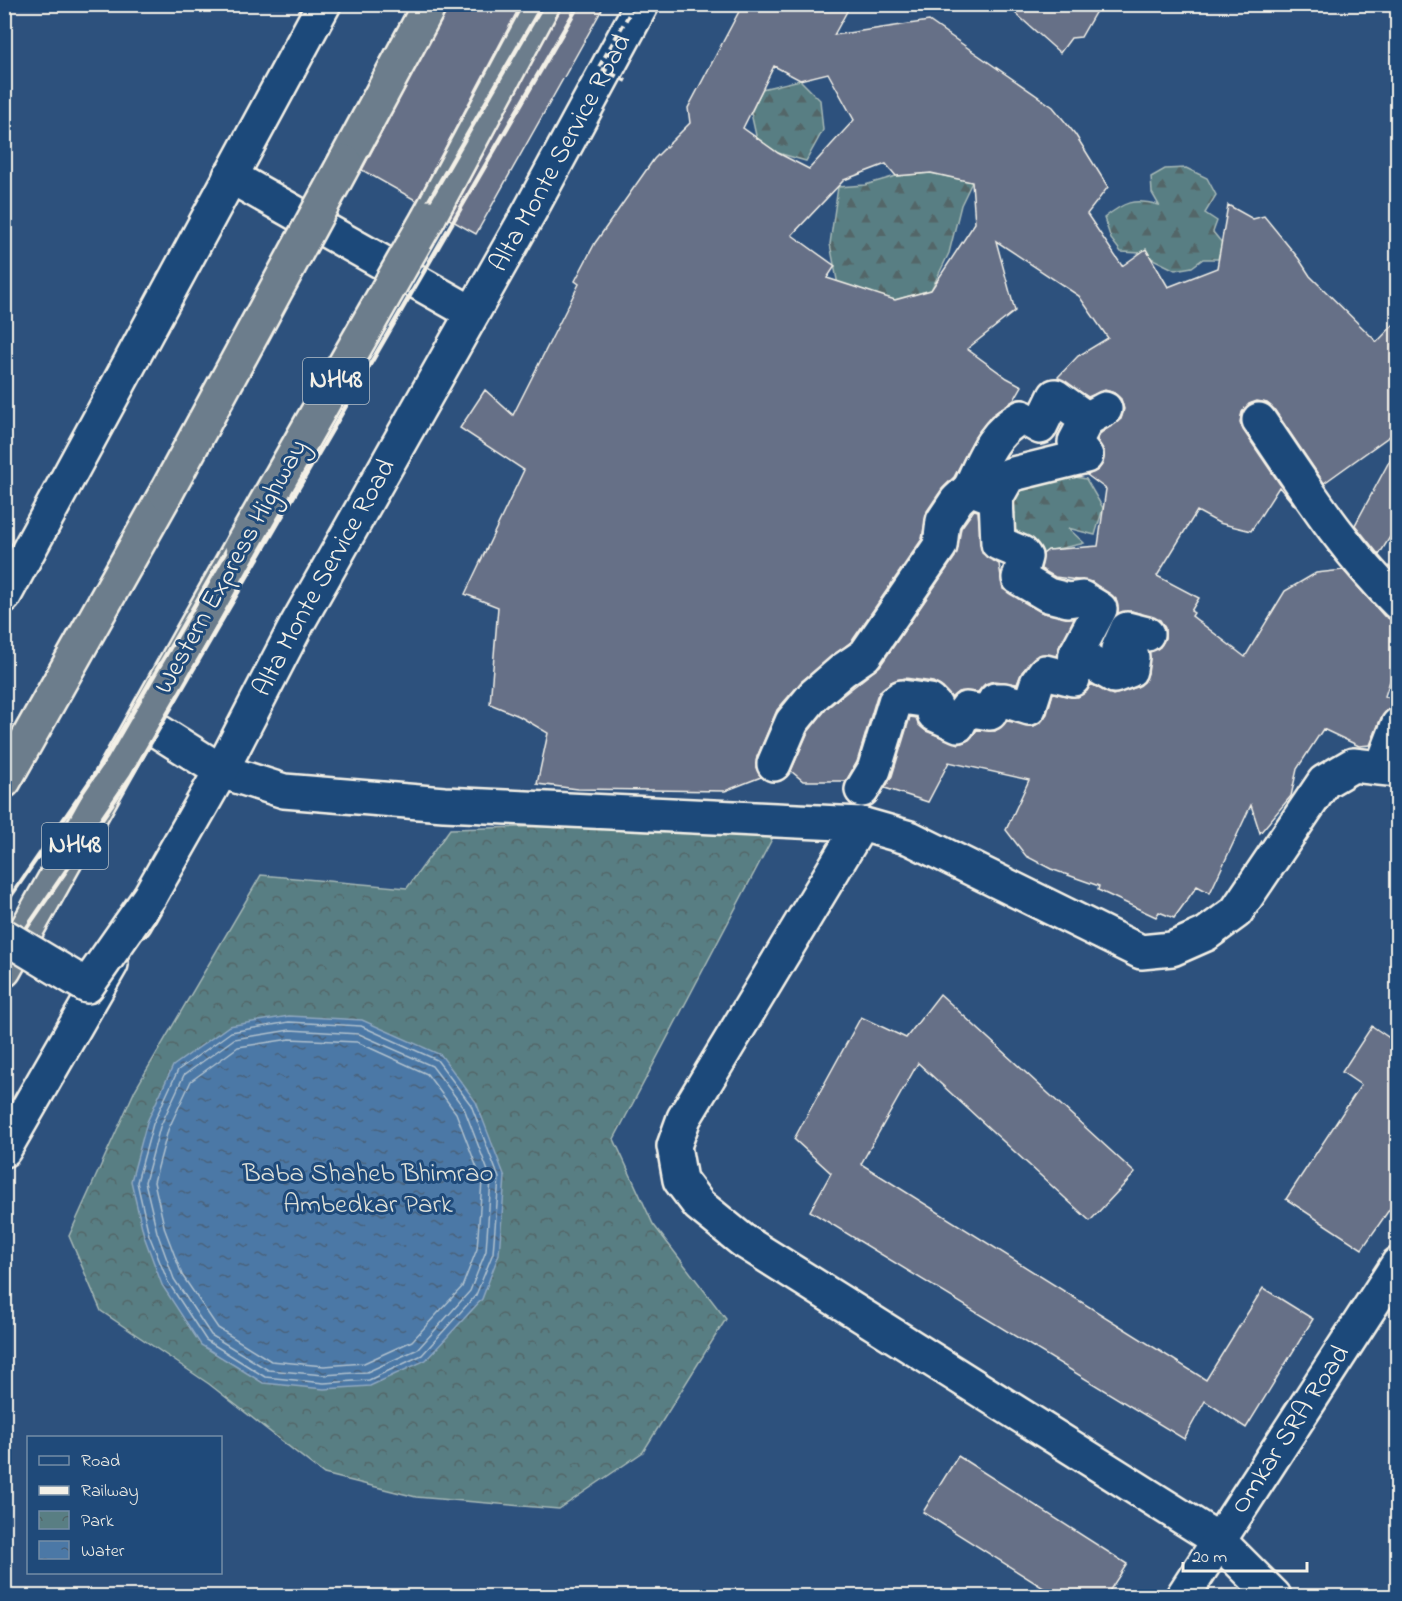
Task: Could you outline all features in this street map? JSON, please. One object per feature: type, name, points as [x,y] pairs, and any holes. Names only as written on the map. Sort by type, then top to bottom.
[{"type":"highway","points":[[4,781],[166,493],[430,4]]},
{"type":"highway","name":"Western Express Highway","points":[[4,969],[145,723],[242,545],[429,216],[543,4]]},
{"type":"street","points":[[4,596],[324,4]]},
{"type":"street","name":"Alta Monte Service Road","points":[[4,1150],[221,771],[296,626],[642,4]]},
{"type":"street","points":[[230,176],[472,313]]},
{"type":"street","points":[[774,764],[792,722],[814,695],[843,670],[866,655],[939,546],[943,521],[957,500],[983,493],[1009,475],[1086,456],[1075,442],[1096,414],[1055,396],[1040,428],[1022,417],[1007,425],[988,449],[983,493],[998,543],[1022,553],[1025,557],[1019,578],[1048,595],[1068,600],[1082,598],[1100,609],[1076,654],[1073,679],[1045,672],[1037,683],[1029,708],[1004,700],[995,700],[990,713],[966,709],[958,725],[934,714],[935,706],[930,701],[902,697],[895,702],[874,770],[862,790]]},
{"type":"street","points":[[1259,420],[1342,540],[1371,577],[1398,603]]},
{"type":"street","points":[[1076,654],[1114,676],[1130,670],[1132,657],[1118,649],[1127,629],[1147,634]]},
{"type":"street","points":[[145,723],[221,771],[284,791],[432,803],[861,824],[910,838],[1141,952],[1172,949],[1206,934],[1236,912],[1324,782],[1353,765],[1390,769],[1398,725]]},
{"type":"street","points":[[861,824],[684,1118],[674,1146],[680,1180],[699,1205],[742,1240],[1217,1539],[1274,1596]]},
{"type":"street","points":[[4,936],[87,986],[150,896]]},
{"type":"street","name":"Omkar SRA Road","points":[[1183,1596],[1217,1539],[1398,1264]]},
{"type":"path","points":[[626,81],[599,67],[634,4]]},
{"type":"green space","points":[[800,80],[820,100],[823,130],[806,161],[778,153],[757,140],[751,113],[762,89]]},
{"type":"green space","points":[[1186,168],[1207,178],[1216,195],[1205,213],[1217,221],[1213,232],[1222,243],[1218,259],[1203,259],[1192,267],[1175,270],[1141,253],[1121,252],[1111,239],[1104,218],[1117,208],[1129,203],[1142,202],[1159,205],[1152,193],[1151,177],[1165,169]]},
{"type":"green space","points":[[930,173],[972,182],[961,205],[949,253],[931,290],[894,300],[839,290],[830,244],[838,187],[865,185],[896,176]]},
{"type":"green space","points":[[1029,468],[1086,479],[1103,508],[1095,535],[1068,528],[1084,543],[1055,549],[1039,557],[1037,545],[1022,544],[1002,519],[1015,513],[1004,503]]},
{"type":"green space","name":"Baba Shaheb Bhimrao Ambedkar Park","points":[[782,820],[614,1139],[653,1224],[726,1319],[643,1452],[559,1509],[416,1497],[324,1474],[209,1384],[101,1311],[69,1236],[135,1090],[261,875],[407,888],[450,829]]},
{"type":"water","points":[[289,1016],[362,1020],[441,1055],[476,1102],[505,1177],[499,1254],[482,1299],[426,1360],[370,1386],[324,1389],[263,1383],[201,1345],[162,1285],[144,1236],[131,1181],[147,1122],[173,1066],[229,1026]]},
{"type":"building","points":[[449,4],[521,4],[417,201],[362,170]]},
{"type":"building","points":[[562,4],[605,4],[476,234],[449,219]]},
{"type":"building","points":[[743,4],[851,4],[834,35],[929,21],[1053,107],[1075,134],[1108,187],[1087,214],[1122,266],[1146,249],[1168,287],[1217,268],[1228,205],[1253,219],[1264,216],[1310,276],[1377,342],[1398,320],[1398,430],[1324,483],[1274,409],[1267,403],[1257,401],[1249,404],[1242,412],[1240,422],[1243,430],[1294,505],[1279,487],[1251,531],[1219,523],[1197,511],[1157,576],[1199,598],[1191,611],[1194,613],[1192,616],[1245,657],[1285,591],[1316,573],[1343,570],[1384,616],[1398,621],[1398,638],[1391,658],[1397,660],[1385,696],[1394,700],[1393,707],[1381,718],[1370,745],[1359,746],[1323,729],[1297,769],[1291,796],[1260,833],[1251,805],[1210,893],[1197,886],[1174,918],[1159,912],[1156,917],[1098,890],[1099,886],[1051,869],[1026,856],[1006,830],[1029,780],[949,762],[928,802],[885,788],[892,776],[910,717],[917,718],[918,724],[926,731],[959,744],[969,740],[977,730],[995,731],[1007,721],[1034,726],[1041,722],[1047,714],[1053,693],[1078,697],[1087,691],[1091,684],[1113,695],[1137,687],[1144,682],[1148,673],[1149,652],[1160,647],[1165,638],[1165,628],[1160,620],[1132,611],[1118,613],[1116,599],[1092,582],[1055,577],[1041,569],[1043,554],[1048,550],[1098,546],[1106,489],[1087,475],[1098,470],[1103,463],[1104,452],[1097,440],[1101,433],[1121,419],[1124,409],[1121,399],[1114,393],[1105,390],[1088,397],[1057,378],[1078,356],[1108,338],[1079,296],[996,241],[1015,311],[967,349],[1022,386],[1014,400],[991,416],[975,437],[954,477],[942,489],[927,511],[922,539],[852,641],[802,681],[777,710],[757,757],[756,767],[761,777],[725,791],[578,789],[537,784],[548,733],[519,716],[490,704],[498,607],[465,594],[524,470],[460,428],[485,390],[513,415],[579,284],[575,281],[595,243],[654,159],[690,123],[688,108]],"holes":[[[774,66],[800,80],[828,73],[854,120],[809,169],[778,153],[743,128]],[[886,164],[896,176],[931,173],[972,182],[975,223],[931,290],[895,300],[827,278],[835,266],[792,235],[844,180]]]},
{"type":"building","points":[[1005,4],[1100,4],[1081,37],[1071,38],[1060,53]]},
{"type":"building","points":[[1398,445],[1398,524],[1379,555],[1355,525]]},
{"type":"building","points":[[974,510],[978,511],[982,553],[999,564],[1003,589],[1043,613],[1074,618],[1057,656],[1038,655],[1022,672],[1017,684],[994,681],[985,684],[978,692],[958,692],[952,698],[943,688],[933,682],[905,678],[891,682],[877,696],[857,762],[846,781],[803,781],[791,771],[808,732],[827,708],[880,666],[955,557],[961,528]]},
{"type":"building","points":[[940,994],[1135,1173],[1090,1221],[918,1063],[861,1164],[1206,1380],[1263,1288],[1313,1319],[1246,1428],[1205,1401],[1184,1439],[810,1211],[831,1173],[794,1139],[861,1017],[906,1038]]},
{"type":"building","points":[[1372,1026],[1391,1039],[1398,1030],[1398,1197],[1362,1249],[1286,1199],[1361,1085],[1342,1072]]},
{"type":"building","points":[[958,1456],[1127,1564],[1106,1596],[1056,1596],[923,1512]]},
{"type":"railway","points":[[4,906],[106,758],[543,4]]},
{"type":"railway","points":[[4,961],[132,775],[579,4]]}]
